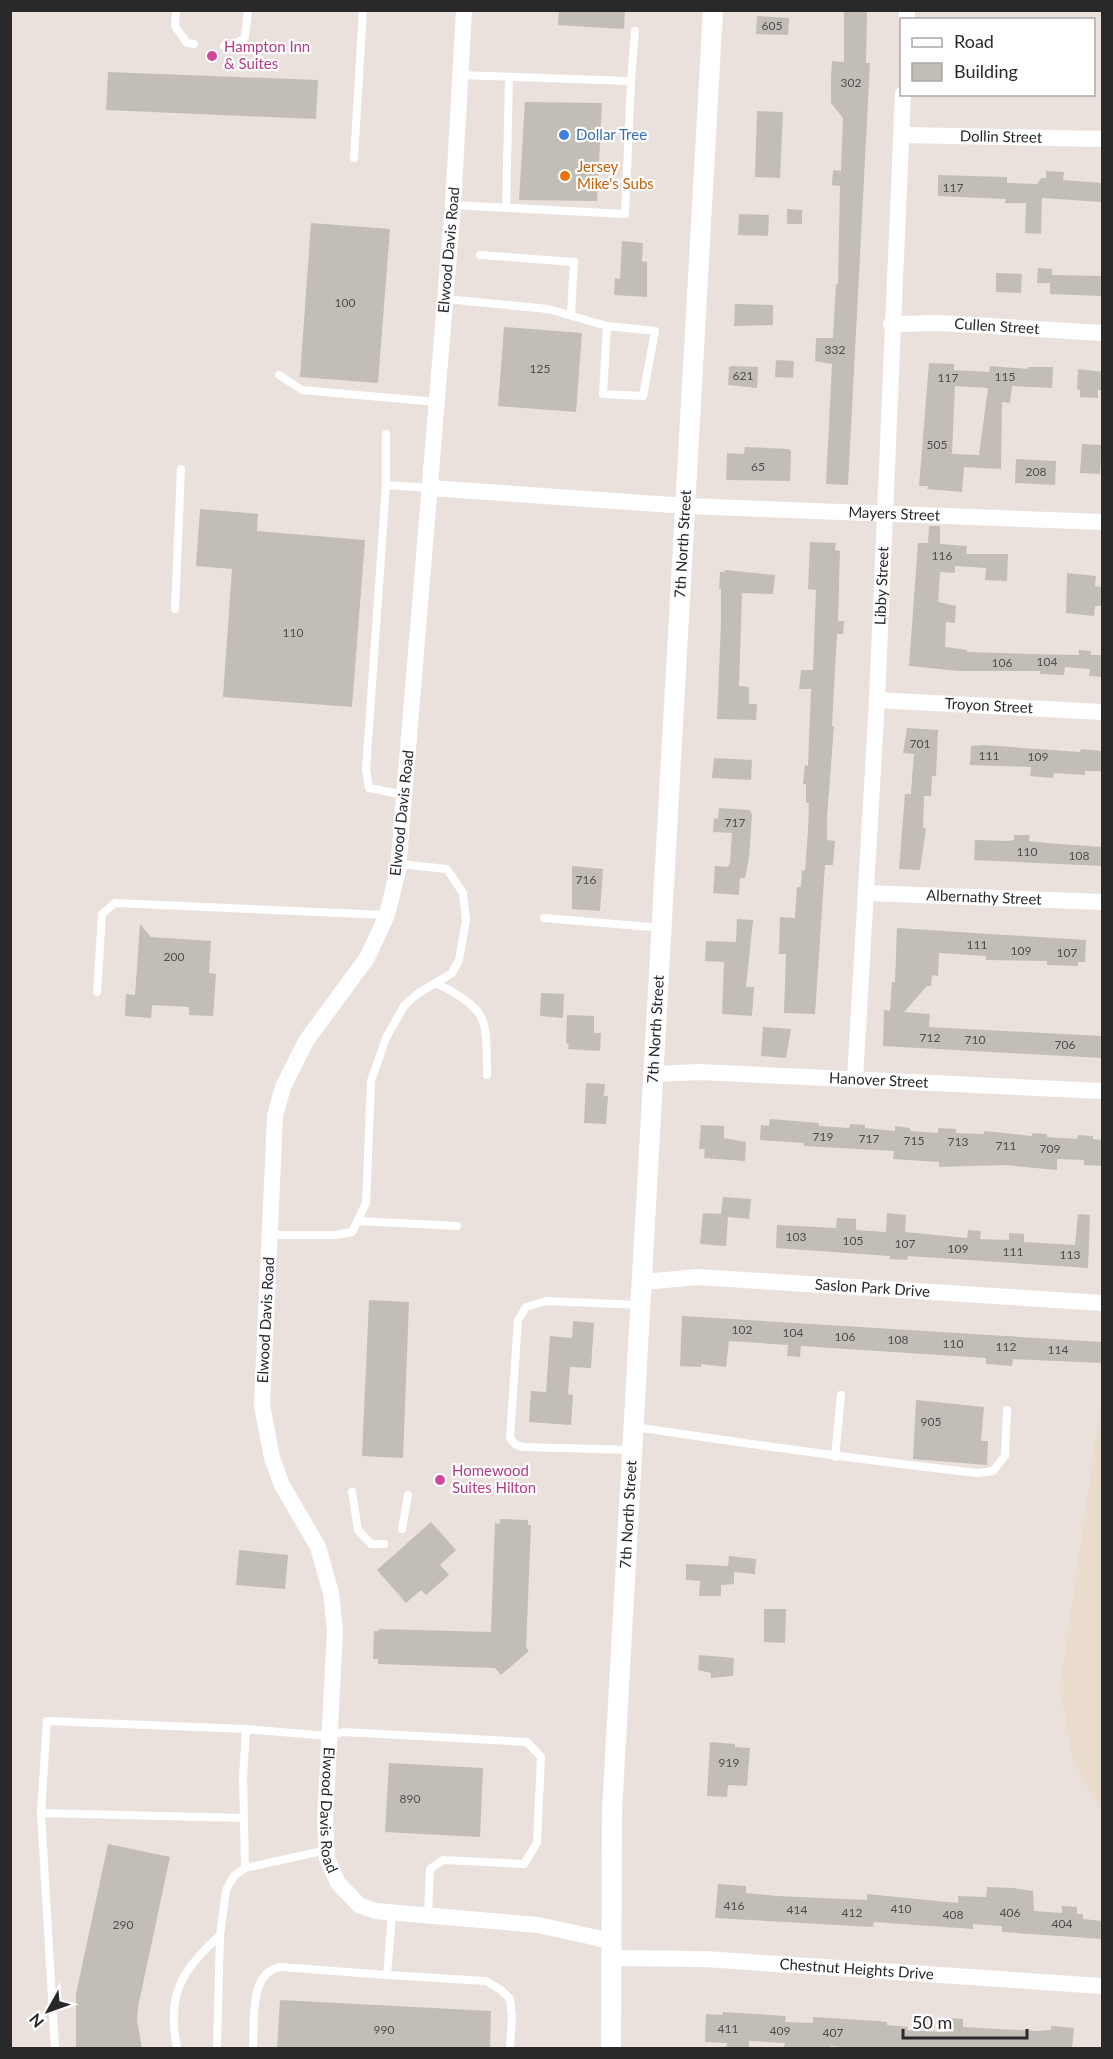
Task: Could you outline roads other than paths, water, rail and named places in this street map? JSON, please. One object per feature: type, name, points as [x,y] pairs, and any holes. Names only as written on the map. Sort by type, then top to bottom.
[{"type":"street","name":"Elwood Davis Road","points":[[464,10],[453,205],[399,864],[387,915],[367,958],[306,1041],[283,1088],[275,1116],[262,1405],[272,1458],[282,1485],[318,1547],[331,1593],[335,1630],[325,1822],[327,1850],[338,1883],[359,1905],[375,1911],[538,1925],[611,1949]]},
{"type":"street","name":"7th North Street","points":[[611,2049],[612,1811],[687,506],[713,10]]},
{"type":"street","name":"Libby Street","points":[[855,1079],[877,700],[891,324],[903,96]]},
{"type":"street","name":"Dollin Street","points":[[901,135],[1102,140]]},
{"type":"street","name":"Cullen Street","points":[[891,324],[941,323],[1102,333]]},
{"type":"street","points":[[430,488],[687,506]]},
{"type":"street","name":"Mayers Street","points":[[687,506],[1102,522]]},
{"type":"street","name":"Troyon Street","points":[[877,700],[1102,712]]},
{"type":"street","name":"Albernathy Street","points":[[866,892],[1102,902]]},
{"type":"street","name":"Hanover Street","points":[[655,1074],[699,1072],[1102,1091]]},
{"type":"street","name":"Saslon Park Drive","points":[[643,1281],[698,1277],[1102,1303]]},
{"type":"street","name":"Chestnut Heights Drive","points":[[611,1949],[705,1959],[1102,1986]]},
{"type":"lane","points":[[176,10],[176,26],[187,43],[194,44]]},
{"type":"lane","points":[[224,46],[232,47],[245,37],[248,10]]},
{"type":"lane","points":[[354,158],[363,10]]},
{"type":"lane","points":[[453,205],[625,214],[635,31]]},
{"type":"lane","points":[[460,75],[631,81]]},
{"type":"lane","points":[[506,208],[509,77]]},
{"type":"lane","points":[[480,255],[573,262],[571,314]]},
{"type":"lane","points":[[445,299],[513,303],[571,314],[608,326],[655,331],[643,396],[603,394],[608,326]]},
{"type":"lane","points":[[279,375],[302,390],[437,402]]},
{"type":"lane","points":[[386,434],[387,485],[366,770],[369,788],[405,795]]},
{"type":"lane","points":[[176,609],[181,469]]},
{"type":"lane","points":[[387,485],[430,488]]},
{"type":"lane","points":[[269,1235],[335,1235],[352,1232],[366,1203],[371,1081],[386,1038],[404,1006],[417,994],[452,973],[459,960],[466,920],[463,893],[447,870],[399,864]]},
{"type":"lane","points":[[97,992],[102,914],[115,903],[387,915]]},
{"type":"lane","points":[[544,918],[663,928]]},
{"type":"lane","points":[[436,983],[466,998],[478,1008],[483,1016],[487,1075]]},
{"type":"lane","points":[[359,1221],[457,1226]]},
{"type":"lane","points":[[633,1450],[524,1447],[516,1445],[510,1438],[518,1320],[526,1306],[546,1300],[642,1305]]},
{"type":"lane","points":[[835,1457],[841,1395]]},
{"type":"lane","points":[[634,1427],[749,1442],[835,1457],[977,1473],[993,1471],[1005,1456],[1007,1410]]},
{"type":"lane","points":[[352,1492],[358,1530],[371,1544],[384,1544]]},
{"type":"lane","points":[[402,1529],[408,1495]]},
{"type":"lane","points":[[55,2049],[41,1813],[46,1721],[246,1729],[329,1736],[343,1732],[527,1742],[541,1757],[537,1843],[525,1864],[443,1860],[430,1869],[428,1916]]},
{"type":"lane","points":[[245,1868],[246,1729]]},
{"type":"lane","points":[[41,1813],[244,1818]]},
{"type":"lane","points":[[217,2049],[220,1935],[226,1890],[234,1876],[245,1868],[327,1850]]},
{"type":"lane","points":[[387,1975],[392,1913]]},
{"type":"lane","points":[[177,2049],[174,2003],[181,1979],[194,1960],[220,1935]]},
{"type":"lane","points":[[253,2049],[257,1990],[261,1978],[271,1968],[281,1967],[486,1982],[501,1990],[510,1999],[512,2017],[510,2049]]},
{"type":"place","name":"Hampton Inn & Suites","points":[[212,56]]},
{"type":"place","name":"Dollar Tree","points":[[564,135]]},
{"type":"place","name":"Jersey Mike's Subs","points":[[565,176]]},
{"type":"place","name":"Homewood Suites Hilton","points":[[440,1480]]}]
